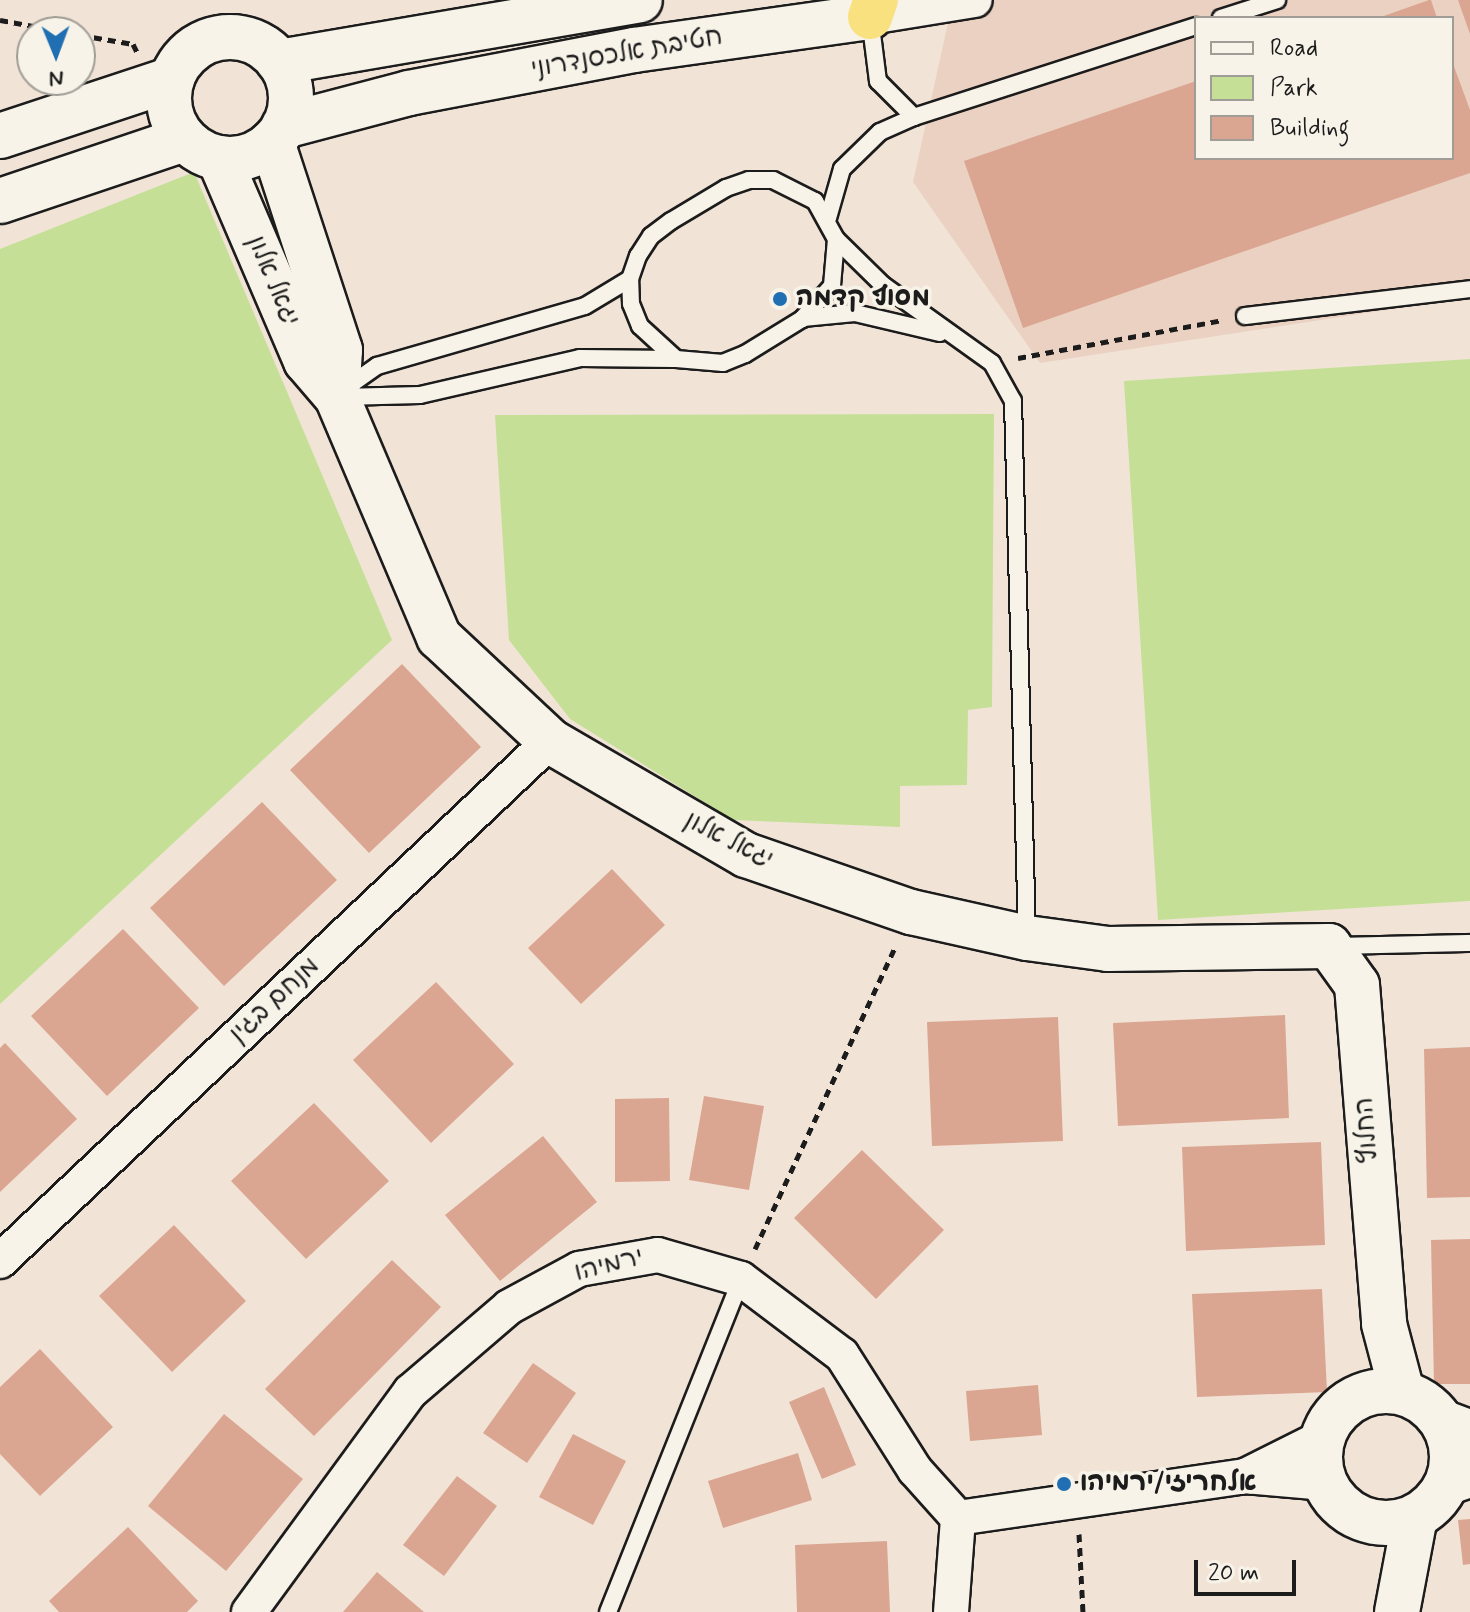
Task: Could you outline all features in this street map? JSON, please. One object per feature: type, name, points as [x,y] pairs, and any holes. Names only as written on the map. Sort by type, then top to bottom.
[{"type":"street","name":"חטיבת אלכסנדרוני","points":[[279,62],[640,0]]},
{"type":"street","name":"חטיבת אלכסנדרוני","points":[[278,134],[409,93],[870,6],[975,0]]},
{"type":"street","points":[[0,201],[202,149],[257,153],[278,134],[291,89],[279,62],[258,44],[217,39],[197,46],[172,79],[169,100],[202,149]]},
{"type":"street","points":[[0,136],[172,79]]},
{"type":"street","name":"יגאל אלון","points":[[278,134],[340,350],[337,397]]},
{"type":"street","name":"יגאל אלון","points":[[202,149],[306,361],[337,397],[439,637],[550,741],[746,855],[911,912],[1027,938],[1135,950],[1329,946]]},
{"type":"street","name":"מנחם בגין","points":[[0,1261],[550,741]]},
{"type":"street","name":"החלוץ","points":[[1329,946],[1357,985],[1384,1324],[1381,1393]]},
{"type":"street","name":"ירמיהו","points":[[249,1612],[410,1392],[509,1307],[579,1269],[658,1255],[741,1279],[842,1355],[915,1470],[958,1518]]},
{"type":"street","points":[[1381,1393],[1454,1421],[1443,1496],[1397,1605],[1371,1523],[1344,1509],[1323,1483],[1318,1461],[1321,1438],[1341,1407],[1381,1393]]},
{"type":"street","points":[[1245,1476],[1321,1438]]},
{"type":"street","points":[[951,1612],[958,1518],[1245,1476],[1323,1483]]},
{"type":"street","points":[[1371,1523],[1443,1496]]},
{"type":"lane","points":[[1227,16],[1277,0]]},
{"type":"lane","points":[[870,6],[878,81],[914,117]]},
{"type":"lane","points":[[828,218],[842,169],[853,153],[914,117],[1194,27]]},
{"type":"lane","points":[[676,359],[640,326],[631,304],[630,279],[651,236],[726,188],[749,180],[797,188],[828,218],[836,239],[883,285],[968,342],[992,363],[1013,401],[1017,428],[1027,938]]},
{"type":"lane","points":[[802,319],[832,286],[836,239]]},
{"type":"lane","points":[[337,397],[377,366],[585,306],[630,279]]},
{"type":"lane","points":[[1245,316],[1470,289]]},
{"type":"lane","points":[[337,397],[420,395],[580,358],[723,363],[802,319],[830,313],[884,317],[968,342]]},
{"type":"lane","points":[[1329,946],[1470,943]]},
{"type":"lane","points":[[608,1612],[741,1279]]},
{"type":"path","points":[[96,38],[133,44]]},
{"type":"path","points":[[992,363],[1245,316]]},
{"type":"path","points":[[741,1279],[911,912]]},
{"type":"path","points":[[1077,1501],[1083,1612]]},
{"type":"shaded area","points":[[953,0],[1470,0],[1470,297],[1040,363],[913,182]]},
{"type":"green space","points":[[194,172],[392,640],[0,1004],[0,249]]},
{"type":"green space","points":[[1470,359],[1470,901],[1158,920],[1124,381]]},
{"type":"green space","points":[[994,414],[992,707],[968,710],[967,785],[900,786],[900,827],[733,820],[570,719],[509,640],[495,415]]},
{"type":"building","points":[[1429,0],[1436,16],[1384,16]]},
{"type":"building","points":[[1458,0],[1470,0],[1470,34]]},
{"type":"building","points":[[1454,66],[1470,110],[1470,173],[1023,328],[964,161],[1194,82],[1194,160],[1454,160]]},
{"type":"building","points":[[402,664],[481,747],[369,853],[290,770]]},
{"type":"building","points":[[262,802],[337,880],[224,986],[150,908]]},
{"type":"building","points":[[612,869],[665,925],[581,1004],[528,948]]},
{"type":"building","points":[[123,929],[199,1008],[107,1096],[31,1016]]},
{"type":"building","points":[[436,982],[514,1064],[431,1143],[353,1060]]},
{"type":"building","points":[[1285,1015],[1289,1118],[1118,1126],[1113,1023]]},
{"type":"building","points":[[1058,1017],[1063,1141],[932,1146],[927,1022]]},
{"type":"building","points":[[5,1043],[77,1119],[0,1192],[0,1048]]},
{"type":"building","points":[[1470,1047],[1470,1197],[1427,1198],[1424,1049]]},
{"type":"building","points":[[704,1096],[764,1106],[749,1190],[689,1180]]},
{"type":"building","points":[[669,1098],[670,1181],[615,1182],[615,1099]]},
{"type":"building","points":[[314,1103],[389,1181],[306,1259],[231,1181]]},
{"type":"building","points":[[543,1136],[597,1202],[500,1281],[445,1215]]},
{"type":"building","points":[[1321,1142],[1325,1245],[1186,1251],[1182,1147]]},
{"type":"building","points":[[862,1150],[944,1230],[876,1299],[794,1218]]},
{"type":"building","points":[[174,1225],[246,1301],[172,1372],[99,1296]]},
{"type":"building","points":[[1470,1239],[1470,1384],[1434,1384],[1431,1240]]},
{"type":"building","points":[[392,1260],[441,1307],[314,1436],[265,1389]]},
{"type":"building","points":[[1322,1289],[1327,1392],[1197,1397],[1192,1294]]},
{"type":"building","points":[[40,1349],[113,1427],[40,1496],[0,1454],[0,1387]]},
{"type":"building","points":[[533,1363],[576,1393],[527,1463],[483,1433]]},
{"type":"building","points":[[1038,1385],[1042,1435],[970,1441],[966,1391]]},
{"type":"building","points":[[824,1387],[856,1465],[822,1479],[789,1402]]},
{"type":"building","points":[[224,1414],[303,1479],[226,1571],[148,1506]]},
{"type":"building","points":[[573,1434],[626,1461],[593,1525],[539,1497]]},
{"type":"building","points":[[798,1453],[812,1500],[723,1528],[708,1481]]},
{"type":"building","points":[[457,1476],[497,1506],[444,1576],[403,1545]]},
{"type":"building","points":[[1470,1519],[1470,1564],[1463,1565],[1458,1520]]},
{"type":"building","points":[[128,1527],[198,1601],[187,1612],[59,1612],[49,1601]]},
{"type":"building","points":[[887,1541],[890,1612],[797,1612],[795,1545]]},
{"type":"building","points":[[377,1572],[424,1612],[343,1612]]},
{"type":"place","name":"מסוף קדמה","points":[[780,299]]},
{"type":"place","name":"אלחריזי/ירמיהו","points":[[1064,1484]]}]
